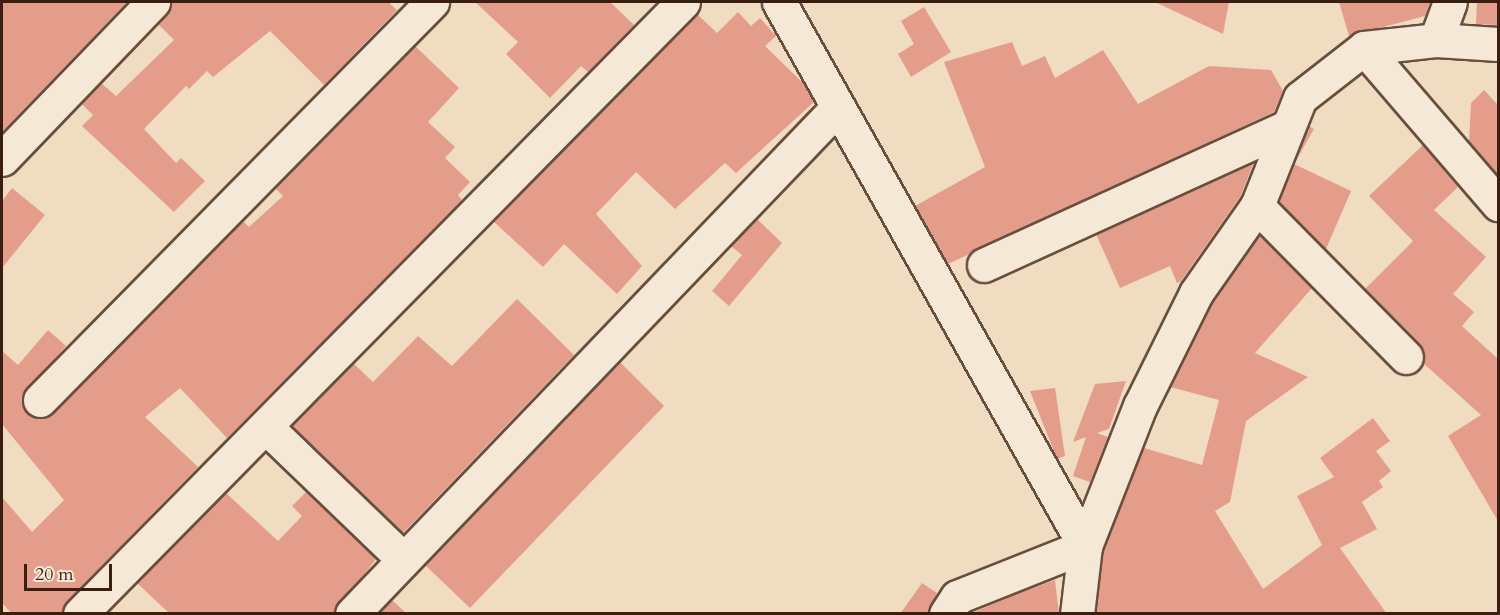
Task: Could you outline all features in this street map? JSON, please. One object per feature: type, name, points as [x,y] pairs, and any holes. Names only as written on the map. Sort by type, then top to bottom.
[{"type":"street","points":[[2,159],[153,2]]},
{"type":"street","points":[[40,400],[432,2]]},
{"type":"street","points":[[80,614],[683,2]]},
{"type":"street","points":[[779,2],[1085,546]]},
{"type":"street","points":[[1436,40],[1450,2]]},
{"type":"street","points":[[1077,614],[1085,546],[1140,406],[1196,293],[1257,206],[1284,128],[1300,98],[1364,48],[1436,40],[1498,44]]},
{"type":"street","points":[[1364,48],[1498,204]]},
{"type":"street","points":[[352,614],[402,558],[838,107]]},
{"type":"street","points":[[984,265],[1284,128]]},
{"type":"street","points":[[1257,206],[1406,357]]},
{"type":"street","points":[[266,427],[402,558]]},
{"type":"street","points":[[946,614],[957,597],[1085,546]]},
{"type":"building","points":[[2,2],[127,2],[2,132]]},
{"type":"building","points":[[171,2],[388,2],[397,10],[324,85],[270,31],[213,77],[207,71],[189,89],[186,86],[144,129],[176,163],[181,158],[205,181],[174,212],[82,126],[93,115],[81,103],[101,83],[116,96],[174,40],[158,24]]},
{"type":"building","points":[[475,2],[610,2],[634,25],[588,72],[581,66],[550,98],[506,54],[518,42]]},
{"type":"building","points":[[1155,2],[1229,2],[1223,34]]},
{"type":"building","points":[[1339,2],[1430,2],[1425,16],[1349,36]]},
{"type":"building","points":[[1477,2],[1498,2],[1498,25],[1476,24]]},
{"type":"building","points":[[924,7],[951,52],[911,77],[898,54],[914,44],[901,21]]},
{"type":"building","points":[[738,12],[751,26],[760,18],[776,36],[765,46],[804,84],[814,102],[736,173],[725,163],[675,209],[636,172],[596,214],[642,266],[617,294],[564,244],[543,267],[494,222],[697,14],[717,33]]},
{"type":"building","points":[[1012,42],[1022,66],[1045,56],[1055,78],[1103,50],[1138,104],[1209,66],[1271,70],[1283,91],[1274,112],[948,264],[915,206],[985,167],[944,62]]},
{"type":"building","points":[[415,46],[459,88],[428,122],[455,147],[445,158],[470,182],[458,195],[462,200],[227,438],[180,388],[145,417],[198,467],[67,601],[61,614],[12,614],[2,603],[2,497],[32,532],[64,500],[2,424],[2,351],[18,365],[48,330],[66,346],[22,396],[26,413],[35,418],[53,414],[243,221],[249,227],[283,196],[276,189]]},
{"type":"building","points":[[1484,90],[1498,105],[1498,176],[1469,141],[1471,103]]},
{"type":"building","points":[[1309,126],[1314,129],[1294,164]]},
{"type":"building","points":[[1423,145],[1458,187],[1434,210],[1486,257],[1453,294],[1474,312],[1462,326],[1498,359],[1498,521],[1448,436],[1481,415],[1423,363],[1419,344],[1365,289],[1413,241],[1369,196]]},
{"type":"building","points":[[1254,162],[1240,197],[1181,281],[1177,283],[1170,266],[1120,288],[1096,234]]},
{"type":"building","points":[[1294,164],[1351,191],[1326,249],[1279,202]]},
{"type":"building","points":[[12,188],[45,215],[2,268],[2,201]]},
{"type":"building","points":[[757,219],[782,243],[729,306],[712,291],[742,255],[731,246]]},
{"type":"building","points":[[1259,235],[1312,288],[1255,353],[1308,377],[1246,421],[1230,502],[1215,511],[1263,589],[1322,545],[1297,496],[1334,477],[1320,458],[1373,418],[1390,441],[1376,451],[1391,471],[1379,481],[1383,487],[1362,502],[1377,529],[1340,548],[1387,614],[1096,614],[1103,551],[1144,448],[1202,465],[1219,400],[1170,387],[1212,303]]},
{"type":"building","points":[[517,299],[574,355],[403,533],[292,426],[353,363],[373,382],[418,336],[452,366]]},
{"type":"building","points":[[620,362],[664,406],[470,608],[425,565]]},
{"type":"building","points":[[1126,381],[1109,429],[1097,433],[1108,437],[1090,482],[1073,476],[1086,437],[1073,442],[1095,384]]},
{"type":"building","points":[[1055,388],[1065,456],[1057,459],[1030,391]]},
{"type":"building","points":[[306,492],[376,559],[334,614],[170,614],[137,583],[226,493],[278,541],[302,516],[292,506]]},
{"type":"building","points":[[1055,580],[1059,614],[970,614],[1016,594]]},
{"type":"building","points":[[922,583],[937,593],[927,614],[900,614]]},
{"type":"building","points":[[392,600],[407,614],[378,614]]}]
